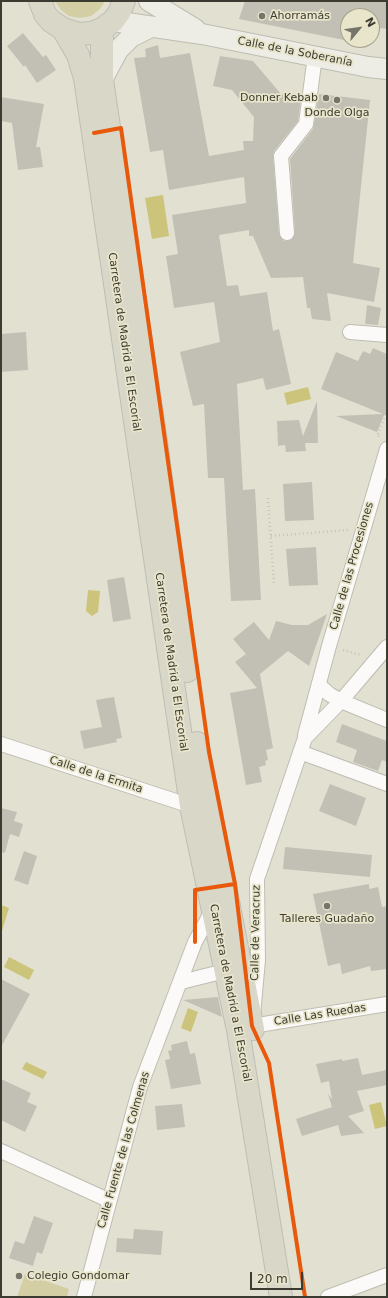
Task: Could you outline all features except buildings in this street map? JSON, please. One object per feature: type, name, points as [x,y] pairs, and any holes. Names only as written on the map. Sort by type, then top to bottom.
[{"type":"highway","points":[[40,1],[45,14],[51,21],[63,29],[79,34],[91,33],[107,25],[119,13],[124,1]]},
{"type":"highway","name":"Carretera de Madrid a El Escorial","points":[[107,25],[102,80],[156,442],[198,755],[226,885],[252,1026],[294,1297]]},
{"type":"highway","name":"Carretera de Madrid a El Escorial","points":[[63,29],[78,55],[85,78],[191,806],[238,1030],[281,1297]]},
{"type":"main road","name":"Calle de la Soberanía","points":[[149,1],[202,34]]},
{"type":"main road","name":"Calle de la Soberanía","points":[[107,25],[151,27],[202,34],[368,67],[387,69]]},
{"type":"main road","points":[[102,80],[118,50],[131,37],[151,27]]},
{"type":"street","points":[[287,233],[281,156],[306,124],[315,56]]},
{"type":"street","points":[[350,332],[387,335]]},
{"type":"street","name":"Calle de las Procesiones","points":[[319,684],[387,448]]},
{"type":"street","name":"Calle de Veracruz","points":[[305,738],[341,701],[387,647]]},
{"type":"street","points":[[319,684],[329,694],[341,701],[387,720]]},
{"type":"street","name":"Calle de Veracruz","points":[[252,1026],[258,960],[257,879],[305,738],[319,684]]},
{"type":"street","name":"Calle de la Ermita","points":[[1,744],[191,806]]},
{"type":"street","points":[[300,752],[387,784]]},
{"type":"street","name":"Calle Fuente de las Colmenas","points":[[84,1297],[108,1200],[140,1087],[195,942],[213,909]]},
{"type":"street","points":[[181,982],[225,971]]},
{"type":"street","name":"Calle Las Ruedas","points":[[252,1026],[387,1004]]},
{"type":"street","points":[[1,1151],[108,1200]]},
{"type":"street","points":[[328,1297],[387,1275]]},
{"type":"path","points":[[378,436],[386,416]]},
{"type":"path","points":[[268,498],[274,584]]},
{"type":"path","points":[[270,536],[350,530],[361,534]]},
{"type":"path","points":[[329,646],[375,660]]},
{"type":"shaded area","points":[[55,1],[105,1],[100,9],[91,16],[80,18],[69,16],[61,10]]},
{"type":"shaded area","points":[[163,195],[169,236],[152,239],[145,198]]},
{"type":"shaded area","points":[[308,387],[311,399],[287,405],[284,393]]},
{"type":"shaded area","points":[[88,590],[100,591],[98,612],[92,616],[86,611]]},
{"type":"shaded area","points":[[1,905],[9,908],[2,931],[1,930]]},
{"type":"shaded area","points":[[9,957],[34,970],[29,980],[4,967]]},
{"type":"shaded area","points":[[188,1008],[198,1012],[191,1032],[181,1028]]},
{"type":"shaded area","points":[[26,1062],[47,1072],[43,1079],[22,1069]]},
{"type":"shaded area","points":[[381,1102],[387,1126],[375,1129],[369,1105]]},
{"type":"shaded area","points":[[25,1274],[69,1289],[67,1297],[17,1297]]},
{"type":"cycle path","points":[[94,133],[121,128],[209,752],[235,884]]},
{"type":"cycle path","points":[[195,942],[195,890],[235,884],[252,1026],[269,1063],[305,1297]]},
{"type":"place","name":"Ahorramás","points":[[262,16]]},
{"type":"place","name":"Donner Kebab","points":[[326,98]]},
{"type":"place","name":"Donde Olga","points":[[337,100]]},
{"type":"place","name":"Talleres Guadaño","points":[[327,906]]},
{"type":"place","name":"Colegio Gondomar","points":[[19,1276]]}]
